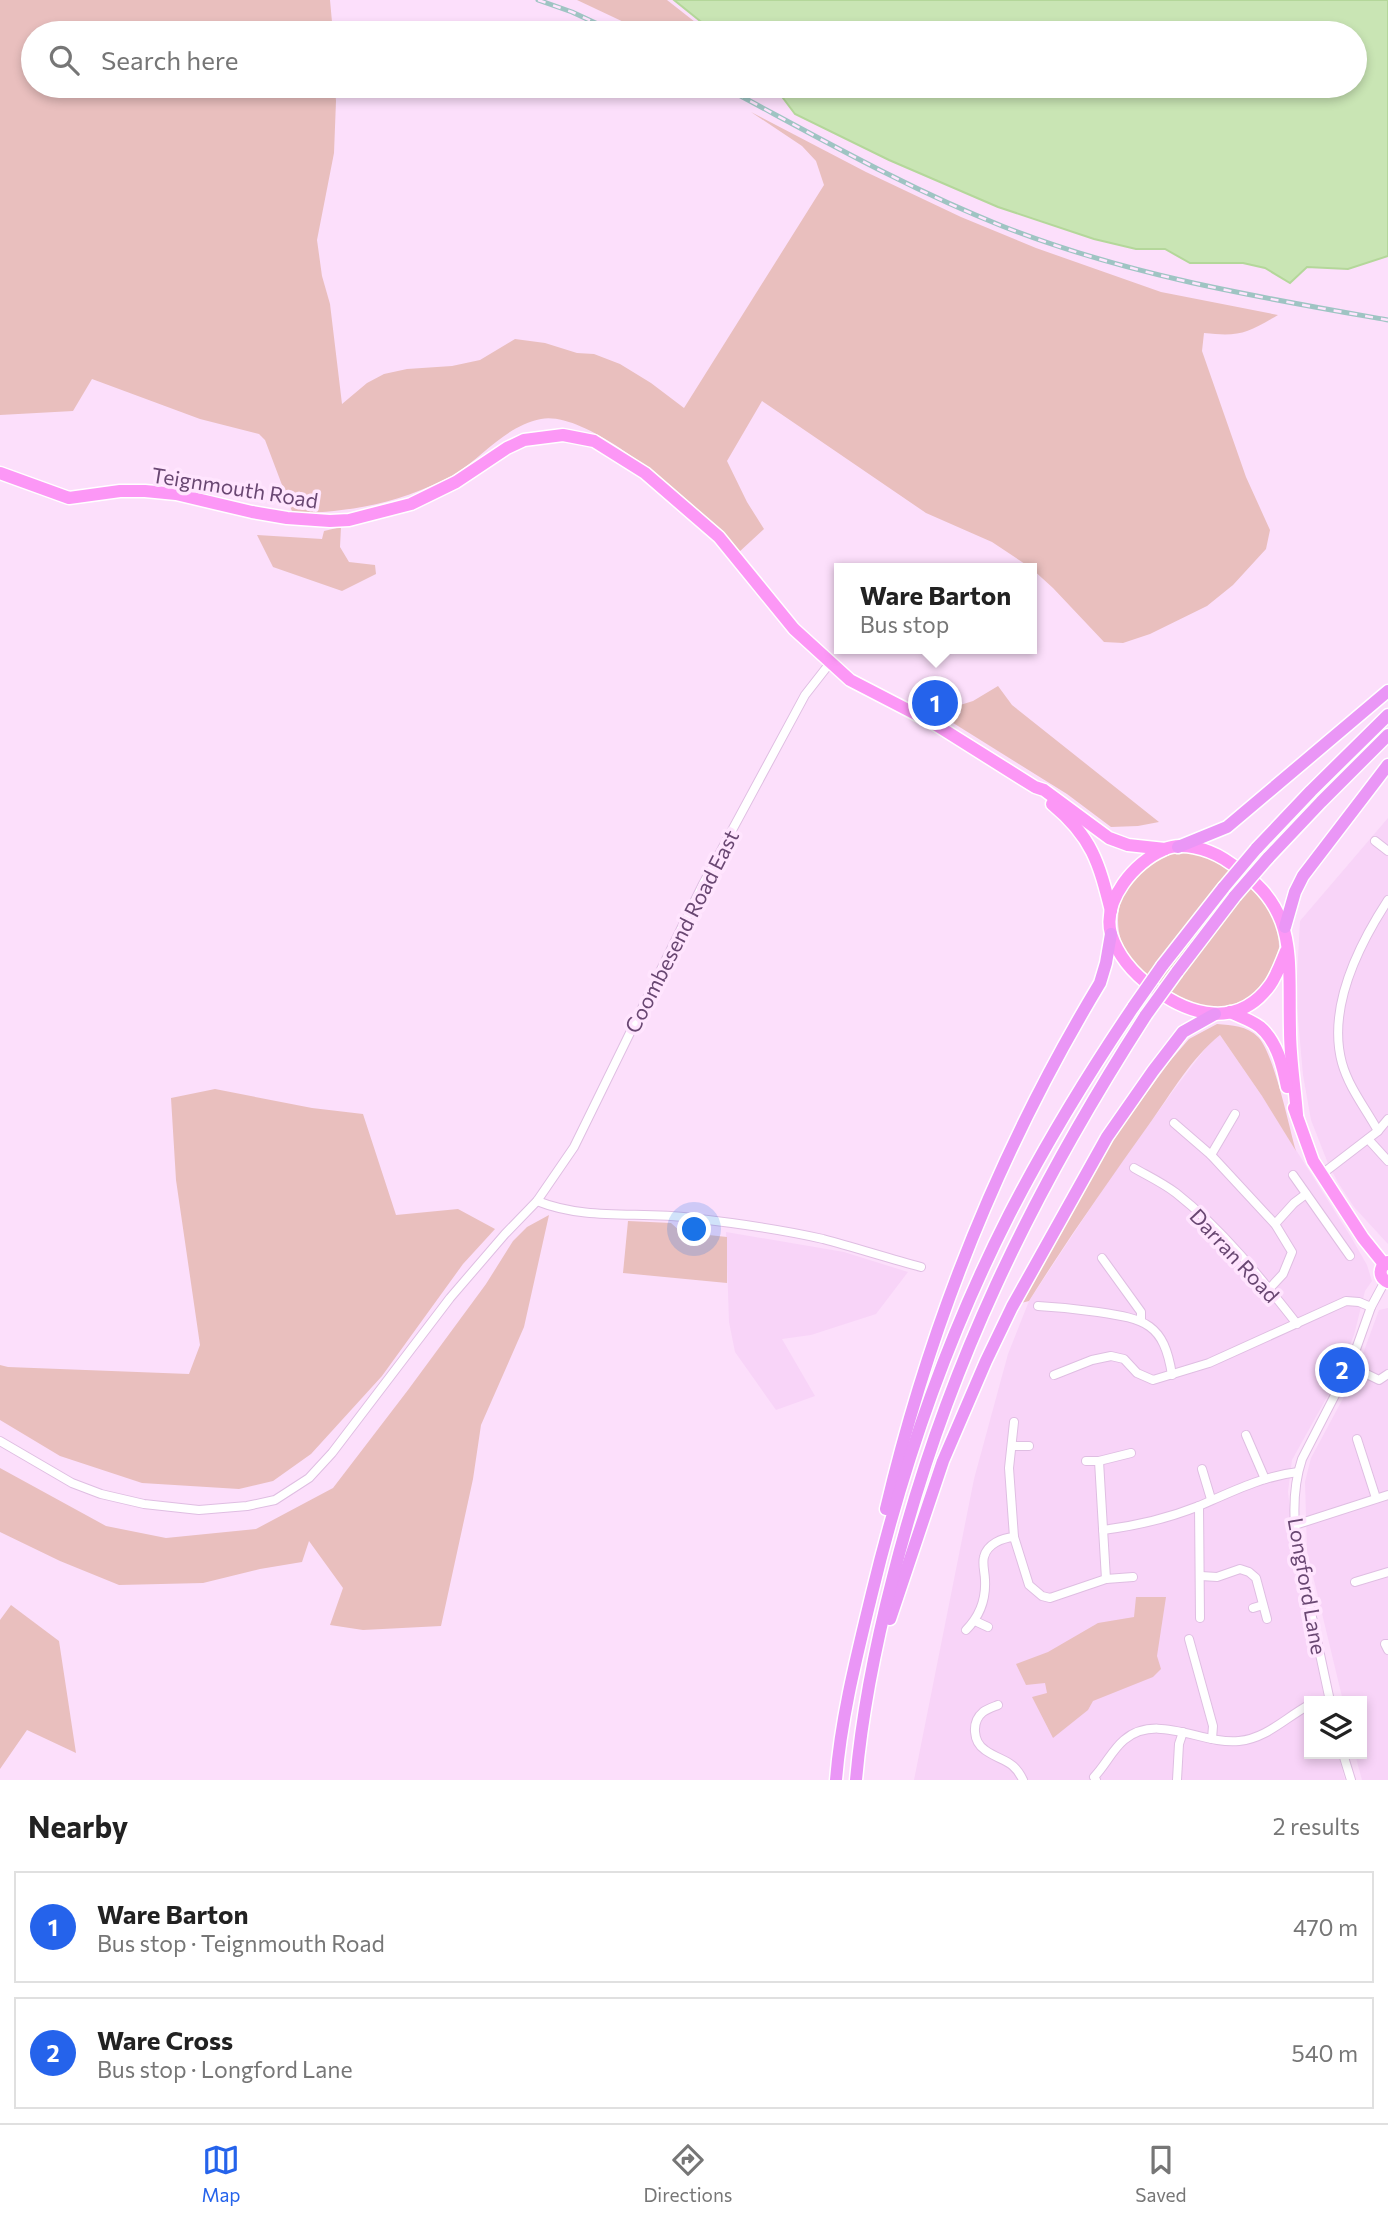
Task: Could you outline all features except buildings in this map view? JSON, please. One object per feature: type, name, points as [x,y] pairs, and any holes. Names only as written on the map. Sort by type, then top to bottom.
[{"type":"highway","points":[[1171,848],[1227,827],[1388,691]]},
{"type":"highway","points":[[836,1780],[853,1669],[894,1507],[919,1430],[979,1278],[1008,1216],[1066,1111],[1162,966],[1256,849],[1388,715]]},
{"type":"highway","points":[[856,1780],[875,1657],[892,1578],[917,1490],[950,1393],[1012,1248],[1049,1176],[1109,1071],[1177,972],[1268,858],[1388,735]]},
{"type":"highway","points":[[1285,927],[1295,892],[1303,876],[1388,765]]},
{"type":"highway","points":[[881,1555],[886,1510],[901,1448],[951,1290],[1024,1120],[1100,984],[1111,934]]},
{"type":"highway","points":[[875,1657],[900,1592],[943,1461],[1012,1307],[1107,1137],[1129,1104],[1183,1032],[1214,1014]]},
{"type":"main road","name":"Teignmouth Road","points":[[0,473],[69,498],[120,491],[145,491],[176,494],[287,518],[349,520],[411,504],[431,495],[524,440],[563,435],[594,441],[645,473],[719,537],[794,629],[850,680],[941,728],[1035,787],[1085,838],[1099,863],[1111,911]]},
{"type":"main road","name":"Teignmouth Road","points":[[1035,787],[1044,790],[1109,838],[1128,845],[1171,848]]},
{"type":"main road","points":[[1286,951],[1276,975],[1264,992],[1249,1003],[1230,1012],[1214,1014],[1192,1011],[1176,1004],[1143,980],[1126,962],[1111,934],[1111,911],[1132,870],[1145,860],[1171,848],[1199,848],[1211,852],[1241,871],[1266,893],[1285,927],[1290,1039],[1297,1115]]},
{"type":"main road","points":[[1230,1012],[1261,1028],[1274,1045],[1309,1150],[1363,1238],[1386,1263],[1380,1273],[1387,1282]]},
{"type":"street","name":"Coombesend Road East","points":[[0,1441],[72,1483],[101,1494],[144,1504],[200,1510],[247,1506],[275,1500],[309,1478],[332,1453],[450,1298],[537,1201],[559,1172],[574,1147],[703,884],[805,695],[830,663]]},
{"type":"street","points":[[1374,841],[1388,850]]},
{"type":"street","points":[[1378,1131],[1352,1088],[1338,1044],[1342,1007],[1349,978],[1359,951],[1388,900]]},
{"type":"street","points":[[1211,1155],[1235,1114]]},
{"type":"street","points":[[1322,1174],[1378,1131],[1388,1119]]},
{"type":"street","points":[[1174,1123],[1211,1155],[1275,1224],[1292,1252],[1283,1274],[1269,1289]]},
{"type":"street","points":[[1368,1139],[1388,1161]]},
{"type":"street","name":"Darran Road","points":[[1134,1168],[1173,1191],[1211,1222],[1297,1324]]},
{"type":"street","points":[[1293,1175],[1350,1256]]},
{"type":"street","points":[[1275,1224],[1306,1194]]},
{"type":"street","points":[[537,1201],[577,1212],[688,1217],[821,1239],[921,1268]]},
{"type":"street","points":[[1102,1258],[1141,1312],[1141,1320]]},
{"type":"street","name":"Longford Lane","points":[[1329,1696],[1301,1571],[1294,1498],[1297,1472],[1312,1437],[1350,1366],[1371,1307],[1387,1282]]},
{"type":"street","points":[[1054,1375],[1111,1356],[1124,1359],[1137,1373],[1153,1380],[1209,1363],[1346,1301],[1371,1307]]},
{"type":"street","points":[[1038,1306],[1064,1307],[1141,1320],[1152,1327],[1168,1350],[1172,1375]]},
{"type":"street","points":[[1350,1366],[1379,1380],[1388,1374]]},
{"type":"street","points":[[1014,1422],[1009,1468],[1014,1537],[1029,1585],[1042,1596],[1056,1597],[1106,1579],[1133,1577]]},
{"type":"street","points":[[1246,1435],[1265,1479]]},
{"type":"street","points":[[1357,1439],[1376,1498]]},
{"type":"street","points":[[1013,1446],[1028,1446]]},
{"type":"street","points":[[1087,1461],[1099,1461],[1131,1453]]},
{"type":"street","points":[[1099,1461],[1106,1579]]},
{"type":"street","points":[[1202,1469],[1211,1499]]},
{"type":"street","points":[[1103,1531],[1130,1527],[1199,1506],[1279,1474],[1297,1472]]},
{"type":"street","points":[[1296,1525],[1388,1495]]},
{"type":"street","points":[[1199,1506],[1200,1618]]},
{"type":"street","points":[[966,1630],[975,1621],[982,1605],[985,1585],[984,1558],[993,1544],[1004,1538],[1014,1537]]},
{"type":"street","points":[[1201,1576],[1217,1577],[1240,1570],[1249,1572],[1256,1578],[1267,1619]]},
{"type":"street","points":[[1355,1582],[1388,1572]]},
{"type":"street","points":[[1253,1608],[1264,1605]]},
{"type":"street","points":[[975,1621],[988,1627]]},
{"type":"street","points":[[1189,1639],[1213,1726],[1212,1739]]},
{"type":"street","points":[[998,1705],[979,1716],[975,1732],[980,1746],[1012,1763],[1023,1780]]},
{"type":"street","points":[[1094,1779],[1121,1743],[1141,1731],[1162,1729],[1236,1741],[1269,1732],[1304,1708]]},
{"type":"street","points":[[1177,1780],[1182,1732]]},
{"type":"street","points":[[1345,1759],[1351,1780]]},
{"type":"shaded area","points":[[0,0],[330,0],[332,21],[21,21],[21,98],[336,98],[334,153],[317,240],[322,276],[330,304],[342,404],[367,383],[384,374],[480,360],[515,339],[545,343],[577,353],[594,354],[620,364],[684,408],[824,185],[816,161],[802,146],[751,112],[866,172],[961,217],[1036,248],[1161,292],[1278,315],[1235,334],[1204,333],[1202,351],[1246,477],[1270,530],[1266,549],[1233,585],[1207,606],[1150,634],[1123,643],[1104,642],[1037,573],[1037,563],[1024,563],[992,542],[926,513],[762,401],[727,461],[764,529],[738,553],[701,514],[647,468],[589,430],[563,420],[541,419],[518,427],[457,473],[398,498],[364,507],[293,514],[265,440],[259,434],[200,419],[92,379],[73,411],[0,415]]},
{"type":"shaded area","points":[[577,0],[667,0],[694,21],[622,21]]},
{"type":"shaded area","points":[[674,0],[1388,0],[1388,256],[1348,269],[1307,267],[1290,283],[1265,268],[1243,263],[1190,263],[1165,249],[1136,249],[1094,239],[998,207],[889,160],[795,114],[783,98],[1367,98],[1367,21],[700,21]]},
{"type":"shaded area","points":[[341,527],[340,547],[349,562],[375,565],[376,574],[342,591],[273,567],[257,535],[322,539],[324,531]]},
{"type":"shaded area","points":[[998,686],[1012,705],[1159,822],[1111,827],[1067,794],[950,721],[950,717],[961,713],[957,706],[973,701]]},
{"type":"shaded area","points":[[1388,818],[1388,1244],[1354,1207],[1339,1184],[1311,1120],[1303,1075],[1296,996],[1300,921]]},
{"type":"shaded area","points":[[1173,853],[1197,854],[1223,863],[1260,893],[1268,904],[1279,939],[1276,963],[1260,988],[1240,1002],[1205,1008],[1182,1002],[1139,970],[1123,947],[1118,923],[1121,900],[1126,889],[1149,865]]},
{"type":"shaded area","points":[[1217,1024],[1249,1030],[1264,1046],[1275,1074],[1296,1151],[1220,1035],[1182,1077],[1029,1301],[1017,1304],[1124,1124],[1189,1039]]},
{"type":"shaded area","points":[[1220,1035],[1351,1237],[1367,1265],[1372,1281],[1365,1291],[1354,1335],[1337,1379],[1292,1460],[1288,1492],[1297,1572],[1324,1696],[1304,1696],[1304,1759],[1339,1759],[1345,1780],[914,1780],[974,1479],[1008,1354],[1029,1301],[1111,1177],[1208,1045]]},
{"type":"shaded area","points":[[215,1089],[312,1108],[363,1114],[396,1215],[458,1209],[495,1229],[463,1264],[382,1376],[311,1454],[273,1481],[239,1489],[142,1483],[60,1456],[0,1420],[0,1365],[189,1374],[200,1345],[176,1180],[171,1098]]},
{"type":"shaded area","points":[[549,1215],[524,1327],[481,1425],[473,1479],[441,1626],[363,1630],[330,1625],[343,1588],[309,1541],[302,1562],[203,1583],[119,1585],[0,1532],[0,1468],[106,1526],[166,1538],[256,1529],[333,1488],[486,1284],[513,1241],[527,1227]]},
{"type":"shaded area","points":[[628,1221],[671,1223],[681,1232],[727,1237],[727,1283],[623,1273]]},
{"type":"shaded area","points":[[726,1232],[844,1252],[908,1272],[876,1314],[811,1335],[782,1339],[815,1396],[776,1410],[735,1352],[729,1322]]},
{"type":"shaded area","points":[[1388,1308],[1388,1780],[1362,1780],[1356,1759],[1367,1759],[1367,1696],[1342,1696],[1307,1551],[1305,1482],[1311,1458],[1354,1378],[1379,1310]]},
{"type":"shaded area","points":[[1136,1597],[1166,1597],[1157,1656],[1161,1669],[1153,1677],[1093,1701],[1088,1710],[1053,1738],[1032,1697],[1047,1693],[1045,1683],[1026,1685],[1016,1664],[1048,1652],[1098,1623],[1134,1617]]},
{"type":"shaded area","points":[[11,1605],[59,1641],[76,1753],[27,1730],[0,1769],[0,1620]]},
{"type":"railway","points":[[538,0],[591,21]]},
{"type":"railway","points":[[744,98],[930,195],[1049,243],[1192,283],[1388,320]]},
{"type":"place","name":"Ware Barton","points":[[935,703]]},
{"type":"place","name":"Ware Cross","points":[[1342,1370]]}]
